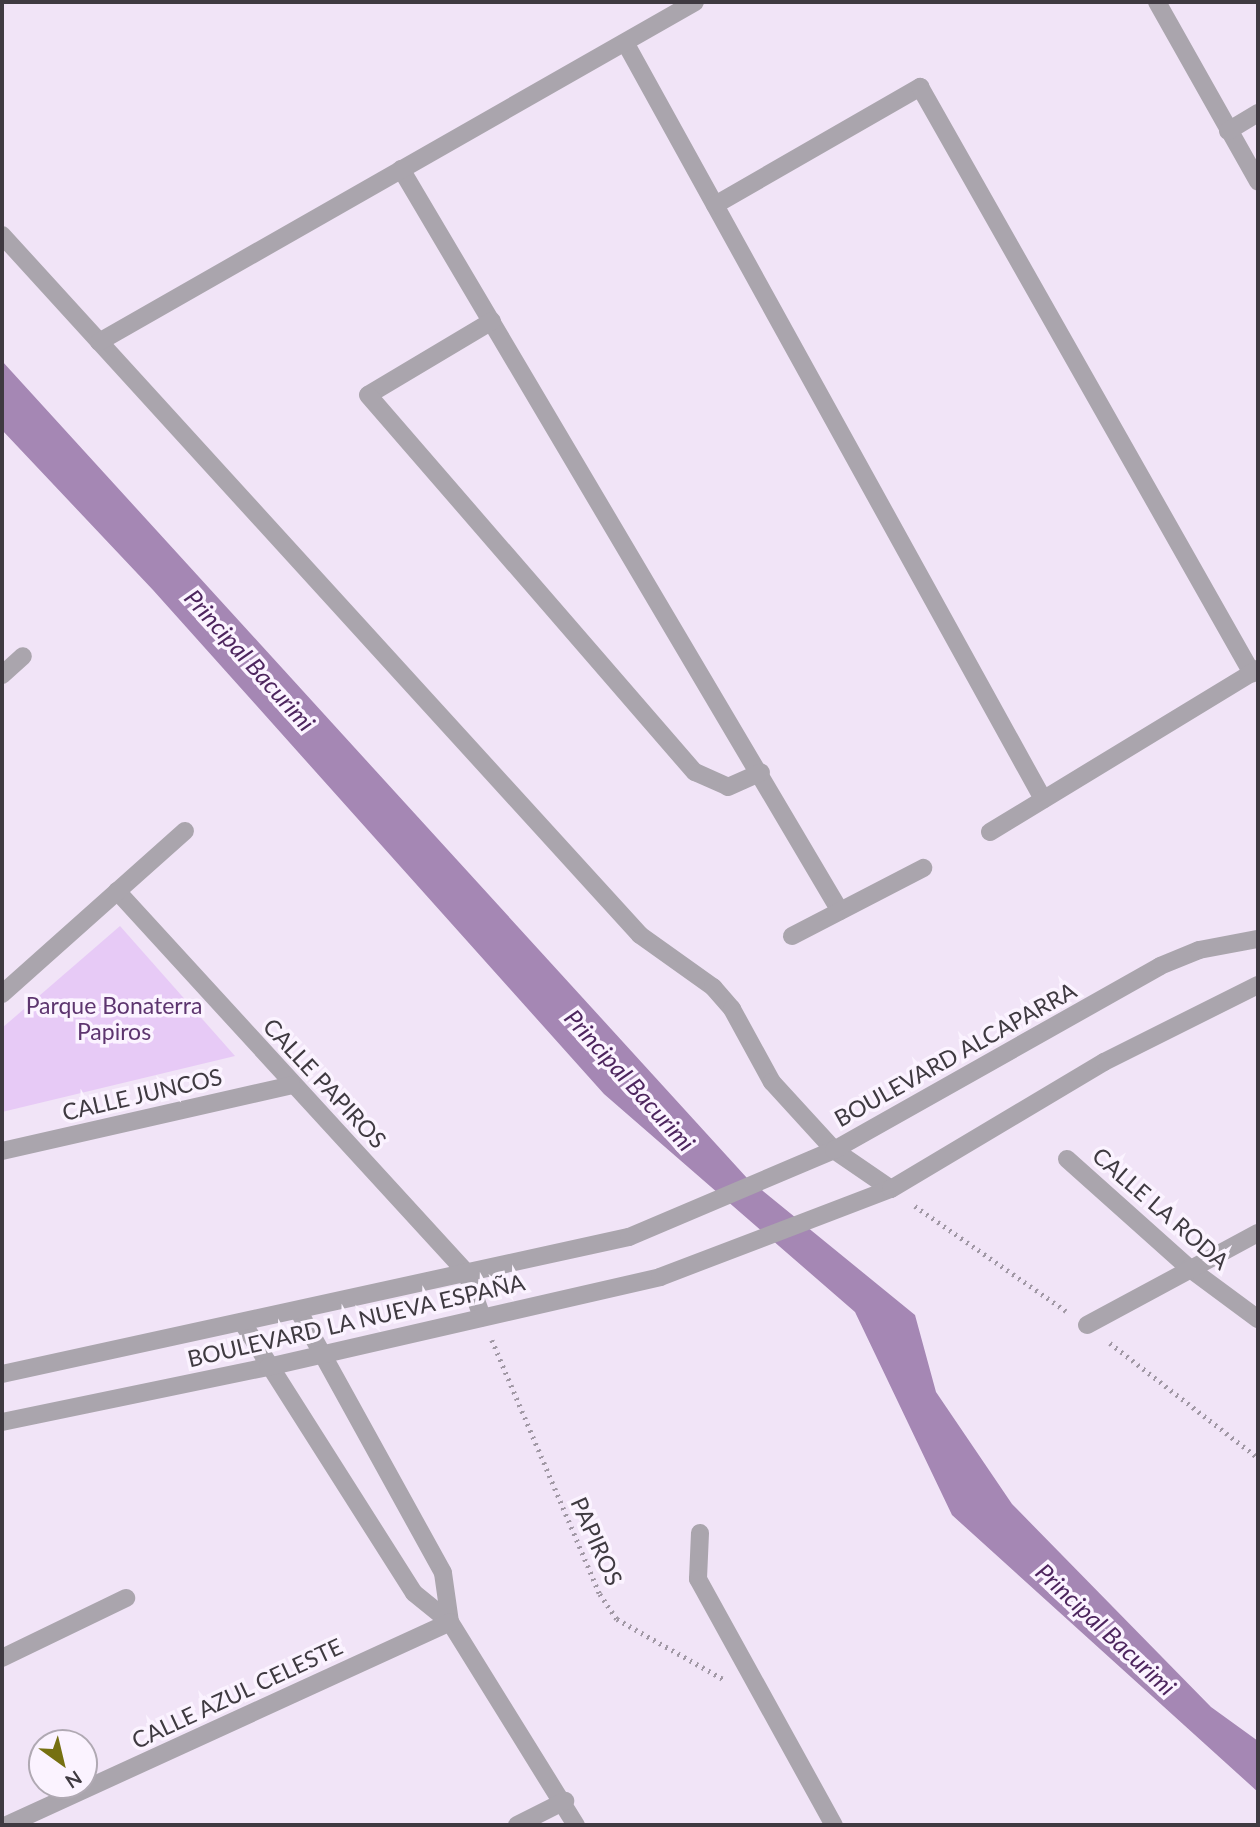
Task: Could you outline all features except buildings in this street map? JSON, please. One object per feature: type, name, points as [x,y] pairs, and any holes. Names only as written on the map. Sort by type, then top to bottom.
[{"type":"street","points":[[99,342],[626,44],[695,2]]},
{"type":"street","points":[[1157,2],[1258,181]]},
{"type":"street","points":[[626,44],[1044,799]]},
{"type":"street","points":[[715,205],[919,87],[1255,671],[990,832]]},
{"type":"street","points":[[1228,131],[1258,113]]},
{"type":"street","points":[[401,169],[761,772],[840,911]]},
{"type":"street","points":[[2,235],[640,935],[713,987],[732,1009],[772,1082],[834,1150],[891,1189],[1104,1062],[1258,985]]},
{"type":"street","points":[[492,321],[368,395],[695,772],[728,787],[761,772]]},
{"type":"street","points":[[2,675],[23,656]]},
{"type":"street","points":[[2,994],[185,831]]},
{"type":"street","points":[[792,936],[923,867]]},
{"type":"street","name":"CALLE PAPIROS","points":[[117,891],[292,1085],[467,1272],[482,1317]]},
{"type":"street","name":"BOULEVARD ALCAPARRA","points":[[676,1219],[834,1150],[1160,966],[1199,950],[1258,939]]},
{"type":"street","name":"CALLE JUNCOS","points":[[2,1151],[292,1085]]},
{"type":"street","name":"CALLE LA RODA","points":[[1067,1159],[1189,1268],[1258,1319]]},
{"type":"street","name":"BOULEVARD LA NUEVA ESPAÑA","points":[[2,1422],[268,1367],[660,1277],[891,1189]]},
{"type":"street","name":"BOULEVARD LA NUEVA ESPAÑA","points":[[2,1374],[629,1237],[676,1219]]},
{"type":"street","points":[[1087,1325],[1258,1233]]},
{"type":"street","points":[[298,1310],[324,1352],[443,1573],[450,1622]]},
{"type":"street","points":[[242,1322],[268,1367],[414,1593],[450,1622],[565,1801],[576,1825]]},
{"type":"street","points":[[701,1533],[698,1579],[834,1825]]},
{"type":"street","points":[[2,1658],[126,1598]]},
{"type":"street","name":"CALLE AZUL CELESTE","points":[[7,1825],[450,1622]]},
{"type":"street","points":[[517,1825],[565,1801]]},
{"type":"path","name":"PAPIROS","points":[[482,1317],[600,1594],[617,1619],[652,1643],[767,1703]]},
{"type":"green space","name":"Parque Bonaterra Papiros","points":[[120,926],[235,1056],[2,1112],[2,1028]]},
{"type":"water","name":"Principal Bacurimi","points":[[2,361],[747,1178],[915,1315],[936,1392],[1012,1504],[1211,1707],[1258,1741],[1258,1792],[952,1515],[855,1312],[604,1094],[153,590],[2,430]]}]
